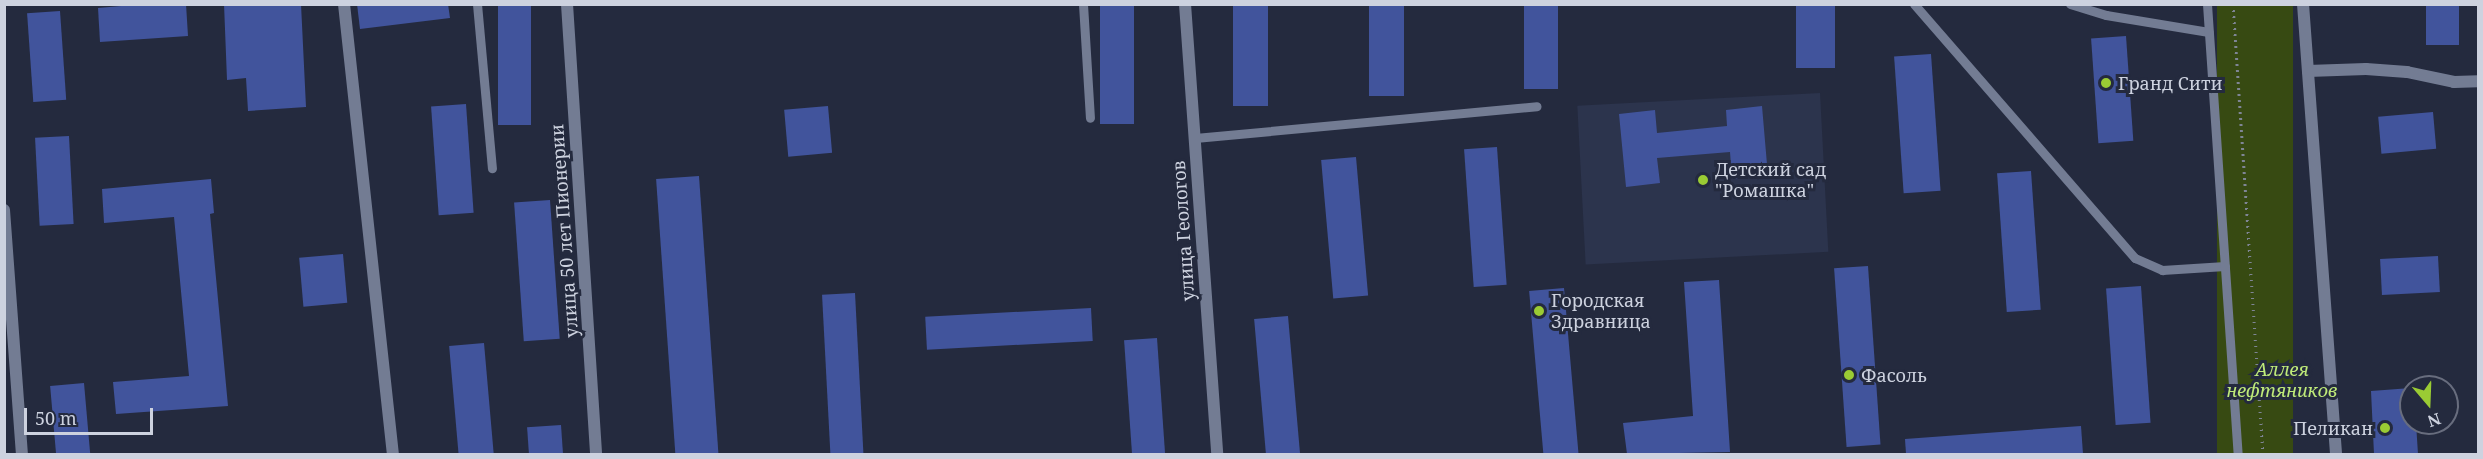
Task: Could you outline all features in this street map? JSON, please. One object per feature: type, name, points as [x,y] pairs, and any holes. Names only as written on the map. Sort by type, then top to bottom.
[{"type":"street","points":[[344,4],[393,454]]},
{"type":"street","name":"улица 50 лет Пионерии","points":[[567,4],[596,454]]},
{"type":"street","name":"улица Геологов","points":[[1185,4],[1217,454]]},
{"type":"street","points":[[2303,4],[2336,454]]},
{"type":"street","points":[[2308,70],[2366,69],[2408,72],[2454,82],[2478,81]]},
{"type":"street","points":[[4,210],[22,454]]},
{"type":"lane","points":[[477,4],[492,168]]},
{"type":"lane","points":[[1083,4],[1090,118]]},
{"type":"lane","points":[[1914,4],[2135,258],[2162,270],[2225,266]]},
{"type":"lane","points":[[2070,4],[2106,15],[2209,32]]},
{"type":"lane","points":[[2207,4],[2238,454]]},
{"type":"lane","points":[[1195,138],[1537,106]]},
{"type":"path","points":[[2233,4],[2263,454]]},
{"type":"shaded area","name":"Детский сад \"Ромашка\"","points":[[1820,93],[1828,252],[1586,264],[1577,106]]},
{"type":"green space","name":"Аллея нефтяников","points":[[2217,5],[2293,5],[2293,454],[2217,454]]},
{"type":"building","points":[[144,4],[186,4],[188,36],[100,42],[98,8]]},
{"type":"building","points":[[224,4],[301,4],[306,107],[248,111],[246,78],[227,80]]},
{"type":"building","points":[[357,4],[448,4],[450,18],[360,29]]},
{"type":"building","points":[[498,4],[531,4],[531,125],[498,125]]},
{"type":"building","points":[[1100,4],[1134,4],[1134,124],[1100,124]]},
{"type":"building","points":[[1233,4],[1268,4],[1268,106],[1233,106]]},
{"type":"building","points":[[1369,4],[1404,4],[1404,96],[1369,96]]},
{"type":"building","points":[[1524,4],[1558,4],[1558,89],[1524,89]]},
{"type":"building","points":[[1796,4],[1835,4],[1835,68],[1796,68]]},
{"type":"building","points":[[2426,4],[2459,4],[2459,45],[2426,45]]},
{"type":"building","points":[[60,11],[66,100],[33,102],[27,13]]},
{"type":"building","points":[[2126,36],[2133,141],[2098,143],[2091,38]]},
{"type":"building","points":[[1931,54],[1941,191],[1904,193],[1894,57]]},
{"type":"building","points":[[466,104],[474,213],[439,215],[431,106]]},
{"type":"building","points":[[828,106],[832,153],[788,157],[784,110]]},
{"type":"building","points":[[1762,106],[1768,176],[1732,179],[1730,152],[1657,158],[1660,183],[1626,187],[1619,114],[1655,110],[1657,133],[1727,126],[1726,110]]},
{"type":"building","points":[[2433,112],[2436,149],[2381,154],[2378,117]]},
{"type":"building","points":[[69,136],[74,224],[40,226],[35,138]]},
{"type":"building","points":[[1497,147],[1507,285],[1474,287],[1464,149]]},
{"type":"building","points":[[1356,157],[1368,295],[1333,299],[1321,160]]},
{"type":"building","points":[[2031,171],[2041,310],[2007,312],[1997,173]]},
{"type":"building","points":[[699,176],[718,454],[675,454],[656,179]]},
{"type":"building","points":[[211,179],[214,213],[210,214],[228,406],[116,414],[113,382],[189,376],[174,217],[104,223],[102,189]]},
{"type":"building","points":[[550,200],[560,339],[524,341],[514,203]]},
{"type":"building","points":[[343,254],[347,303],[303,307],[299,258]]},
{"type":"building","points":[[2438,256],[2440,292],[2382,295],[2380,259]]},
{"type":"building","points":[[1868,266],[1880,445],[1847,447],[1834,268]]},
{"type":"building","points":[[1719,280],[1730,452],[1627,454],[1623,423],[1693,416],[1684,282]]},
{"type":"building","points":[[2141,286],[2151,423],[2116,425],[2106,288]]},
{"type":"building","points":[[1564,288],[1579,454],[1543,454],[1529,291]]},
{"type":"building","points":[[855,293],[863,454],[830,454],[822,295]]},
{"type":"building","points":[[1091,308],[1093,341],[927,350],[925,317]]},
{"type":"building","points":[[1288,316],[1300,454],[1266,454],[1254,319]]},
{"type":"building","points":[[1157,338],[1165,454],[1132,454],[1124,340]]},
{"type":"building","points":[[484,343],[494,454],[459,454],[449,346]]},
{"type":"building","points":[[84,383],[90,454],[56,454],[50,386]]},
{"type":"building","points":[[2399,389],[2399,435],[2417,435],[2418,454],[2374,454],[2371,391]]},
{"type":"building","points":[[561,425],[563,454],[529,454],[527,427]]},
{"type":"building","points":[[2081,426],[2083,454],[1906,454],[1905,439]]},
{"type":"place","name":"Гранд Сити","points":[[2106,83]]},
{"type":"place","name":"Детский сад \"Ромашка\"","points":[[1703,180]]},
{"type":"place","name":"Городская Здравница","points":[[1539,311]]},
{"type":"place","name":"Фасоль","points":[[1849,375]]},
{"type":"place","name":"Пеликан","points":[[2385,428]]}]
